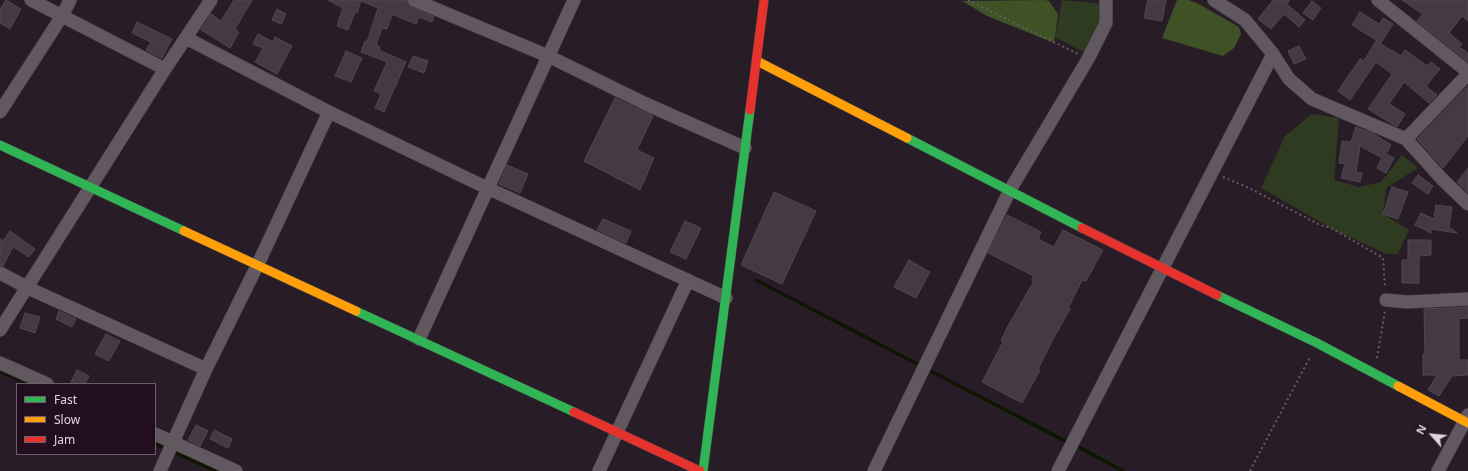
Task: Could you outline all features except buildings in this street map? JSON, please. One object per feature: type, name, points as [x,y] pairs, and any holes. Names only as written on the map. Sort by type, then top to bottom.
[{"type":"street","points":[[31,0],[165,69]]},
{"type":"street","points":[[0,112],[62,16],[70,0]]},
{"type":"street","points":[[0,330],[28,288],[89,188],[165,69],[211,0]]},
{"type":"street","points":[[414,0],[548,56],[646,104],[745,148]]},
{"type":"street","points":[[419,339],[574,0]]},
{"type":"street","points":[[0,145],[89,188],[258,264],[617,433],[702,471],[726,298],[764,0]]},
{"type":"street","points":[[874,471],[1010,190],[1088,59],[1106,24],[1106,0]]},
{"type":"street","points":[[1214,0],[1245,20],[1273,54],[1289,78],[1312,99],[1406,139],[1442,180],[1468,204]]},
{"type":"street","points":[[1378,0],[1468,73],[1406,139]]},
{"type":"street","points":[[186,38],[329,112],[487,188],[726,298]]},
{"type":"street","points":[[1058,471],[1273,54]]},
{"type":"street","points":[[757,61],[1162,269],[1317,343],[1467,420],[1438,471]]},
{"type":"street","points":[[160,471],[206,368],[258,264],[329,112]]},
{"type":"street","points":[[0,272],[28,288],[206,368]]},
{"type":"street","points":[[599,471],[688,280]]},
{"type":"street","points":[[1386,300],[1407,302],[1468,299]]},
{"type":"street","points":[[0,363],[45,383]]},
{"type":"street","points":[[156,434],[236,471]]},
{"type":"path","points":[[968,0],[1088,59]]},
{"type":"path","points":[[1212,173],[1250,188],[1320,226],[1331,228],[1383,258],[1386,300],[1374,373]]},
{"type":"path","points":[[1250,471],[1317,343]]},
{"type":"green space","points":[[1062,0],[1104,4],[1106,23],[1090,55],[1055,37]]},
{"type":"green space","points":[[1177,0],[1188,0],[1197,3],[1239,27],[1241,34],[1234,48],[1223,56],[1162,38]]},
{"type":"green space","points":[[962,1],[1049,1],[1058,14],[1054,43],[987,16]]},
{"type":"green space","points":[[1312,114],[1339,118],[1334,180],[1359,187],[1381,182],[1402,155],[1418,168],[1386,188],[1383,214],[1409,230],[1398,254],[1387,254],[1338,232],[1261,188],[1285,136]]},
{"type":"waterway","points":[[756,280],[1069,443]]},
{"type":"waterway","points":[[0,371],[26,383]]},
{"type":"waterway","points":[[156,444],[167,449]]},
{"type":"waterway","points":[[1075,445],[1123,471]]},
{"type":"waterway","points":[[172,451],[216,471]]},
{"type":"traffic: fast","points":[[703,471],[750,110]]},
{"type":"traffic: fast","points":[[907,138],[1082,228]]},
{"type":"traffic: fast","points":[[0,145],[184,231]]},
{"type":"traffic: fast","points":[[1217,295],[1317,343],[1398,386]]},
{"type":"traffic: fast","points":[[356,311],[574,412]]},
{"type":"traffic: slow","points":[[757,61],[907,138]]},
{"type":"traffic: slow","points":[[184,231],[356,311]]},
{"type":"traffic: slow","points":[[1398,386],[1468,423]]},
{"type":"traffic: jam","points":[[750,110],[764,0]]},
{"type":"traffic: jam","points":[[1082,228],[1217,295]]},
{"type":"traffic: jam","points":[[574,412],[700,471]]}]
